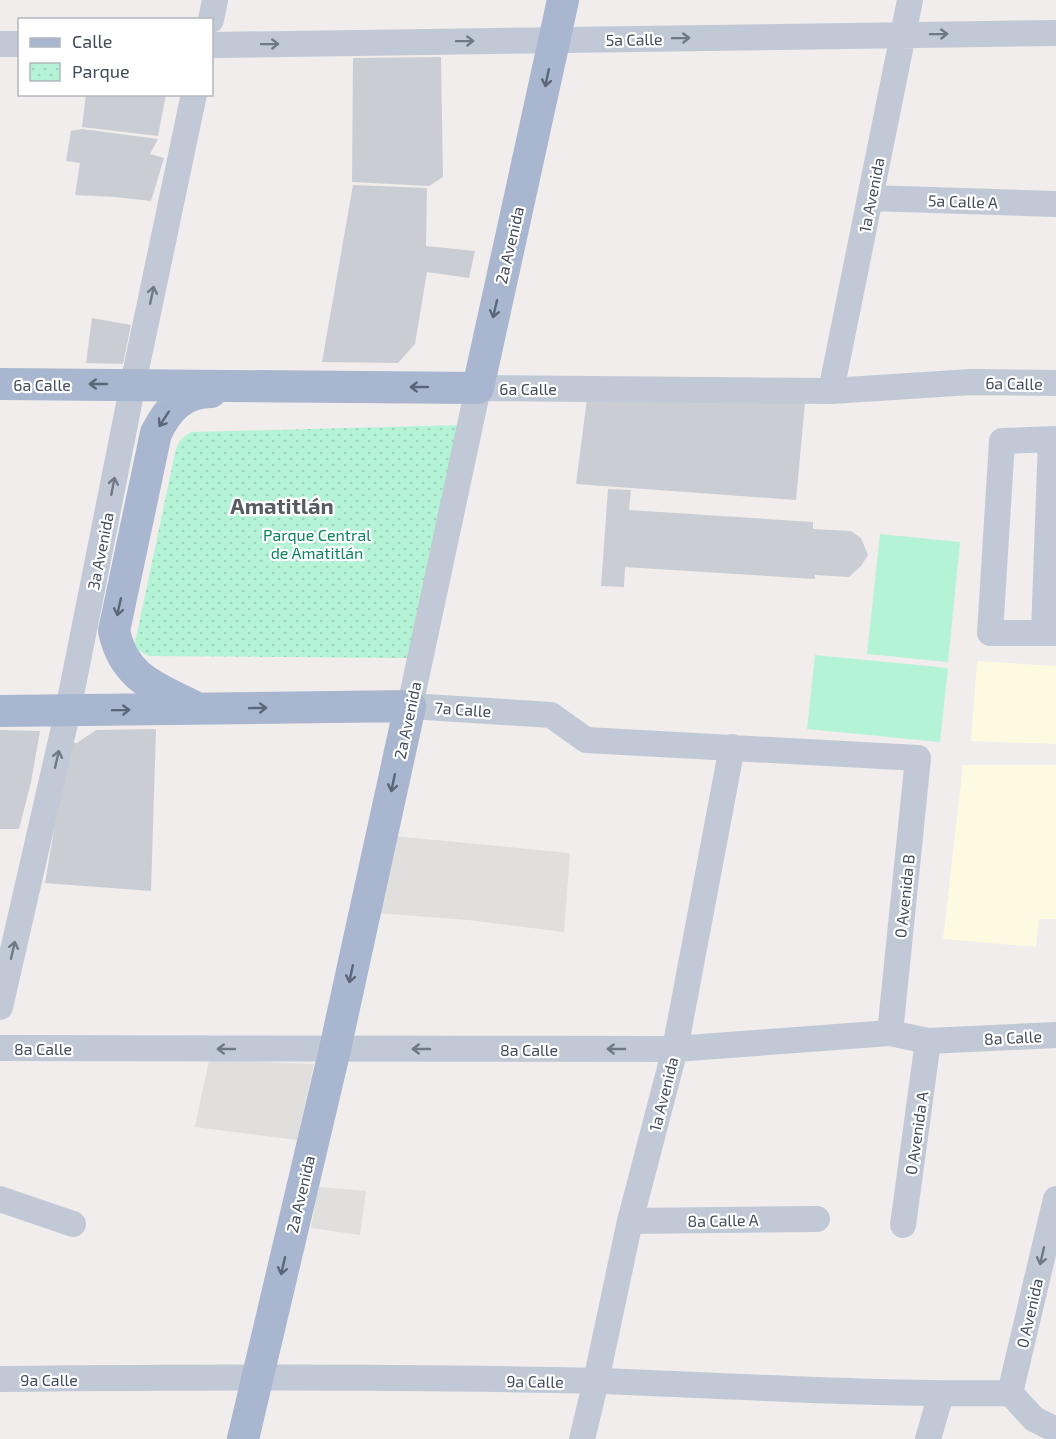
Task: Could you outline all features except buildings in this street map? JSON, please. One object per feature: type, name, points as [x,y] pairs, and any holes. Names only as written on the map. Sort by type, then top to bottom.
[{"type":"main road","name":"2a Avenida","points":[[478,388],[563,0]]},
{"type":"main road","name":"6a Calle","points":[[0,384],[478,388]]},
{"type":"main road","points":[[199,709],[147,683],[134,673],[124,661],[117,647],[114,631],[156,433],[163,419],[173,406],[198,392],[237,393],[253,386]]},
{"type":"main road","name":"2a Avenida","points":[[243,1439],[334,1049],[410,706]]},
{"type":"main road","name":"7a Calle","points":[[0,711],[410,706]]},
{"type":"street","points":[[211,18],[215,0]]},
{"type":"street","name":"1a Avenida","points":[[831,390],[910,0]]},
{"type":"street","name":"5a Calle","points":[[213,45],[1056,33]]},
{"type":"street","points":[[0,44],[18,44]]},
{"type":"street","name":"3a Avenida","points":[[0,1006],[68,711],[194,96]]},
{"type":"street","name":"5a Calle A","points":[[870,198],[1056,204]]},
{"type":"street","name":"6a Calle","points":[[478,388],[831,390],[971,382],[1056,383]]},
{"type":"street","name":"2a Avenida","points":[[410,706],[478,388]]},
{"type":"street","points":[[1053,439],[1050,632],[990,633],[1002,441],[1053,439]]},
{"type":"street","name":"7a Calle","points":[[410,706],[551,715],[586,740],[918,758]]},
{"type":"street","name":"1a Avenida","points":[[582,1439],[597,1381],[630,1221],[675,1049],[732,747]]},
{"type":"street","name":"0 Avenida B","points":[[891,1033],[918,758]]},
{"type":"street","name":"8a Calle","points":[[0,1048],[675,1049],[891,1033],[928,1041],[1056,1035]]},
{"type":"street","name":"0 Avenida A","points":[[903,1225],[928,1041]]},
{"type":"street","points":[[0,1199],[73,1224]]},
{"type":"street","name":"0 Avenida","points":[[1010,1393],[1056,1199]]},
{"type":"street","name":"8a Calle A","points":[[630,1221],[817,1219]]},
{"type":"street","name":"9a Calle","points":[[0,1379],[256,1377],[597,1381],[941,1394],[1010,1393]]},
{"type":"street","points":[[1010,1393],[1045,1425]]},
{"type":"street","points":[[928,1439],[941,1394]]},
{"type":"shaded area","points":[[977,661],[1056,666],[1056,744],[971,741]]},
{"type":"shaded area","points":[[963,765],[1056,765],[1056,919],[1039,919],[1036,947],[943,939]]},
{"type":"shaded area","points":[[394,836],[570,853],[564,932],[468,920],[377,913]]},
{"type":"shaded area","points":[[209,1060],[314,1064],[297,1140],[195,1127]]},
{"type":"shaded area","points":[[318,1187],[366,1191],[360,1235],[311,1228]]},
{"type":"green space","name":"Parque Central de Amatitlán","points":[[460,425],[410,658],[149,656],[136,649],[135,643],[175,453],[185,436],[192,432]]},
{"type":"green space","points":[[880,534],[960,542],[948,662],[867,654]]},
{"type":"green space","points":[[815,655],[948,668],[940,742],[807,729]]},
{"type":"district","name":"Amatitlán","points":[[282,505]]}]
